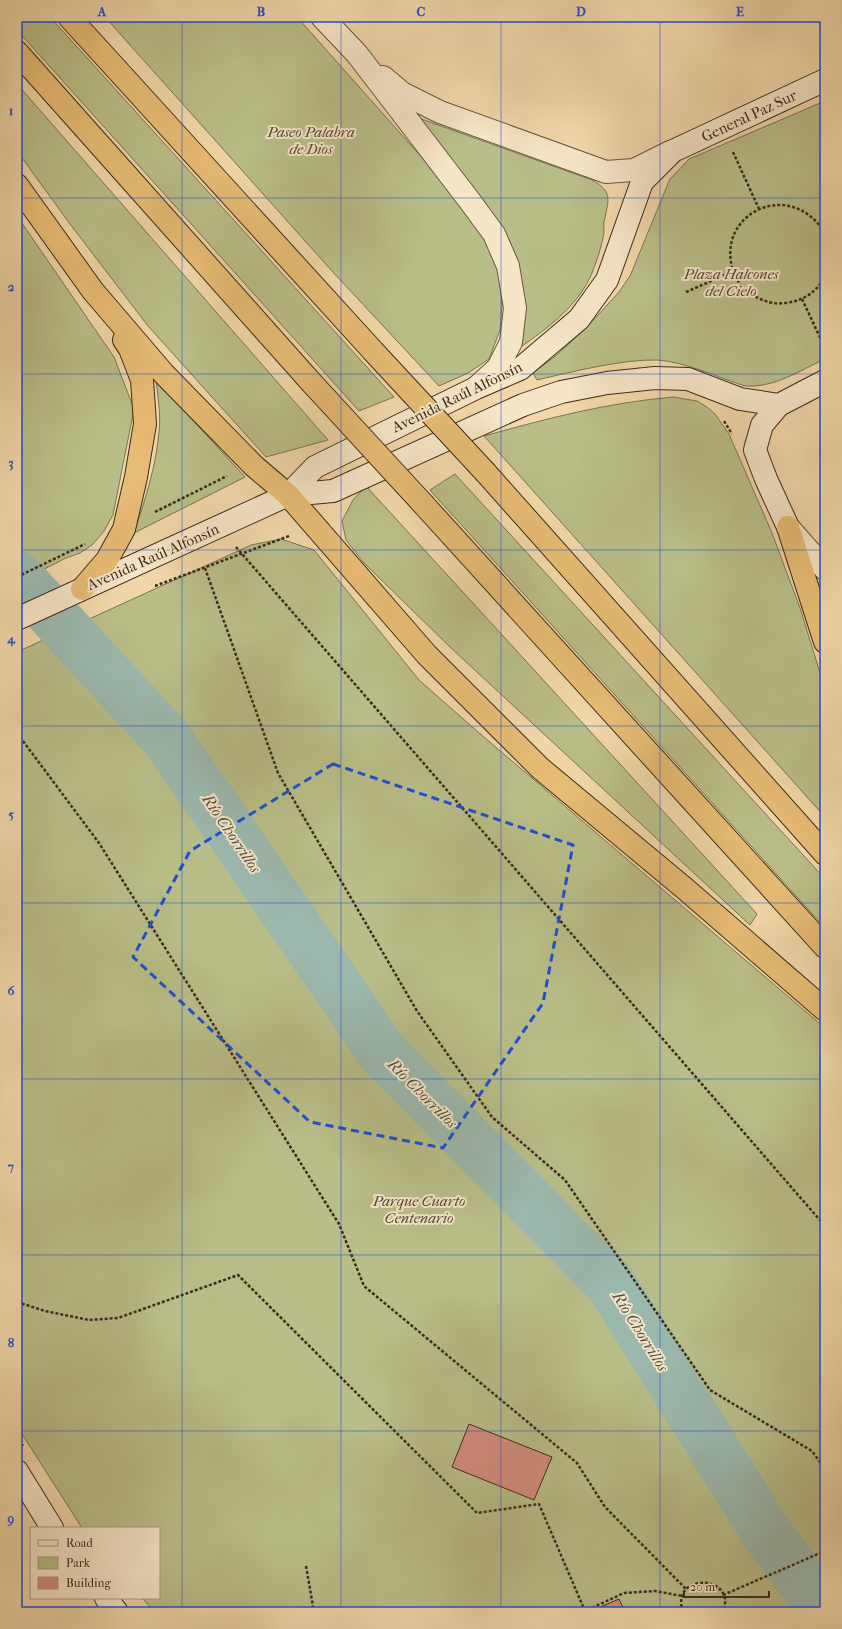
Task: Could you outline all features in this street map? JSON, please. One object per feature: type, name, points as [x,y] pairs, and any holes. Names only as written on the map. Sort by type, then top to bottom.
[{"type":"highway","points":[[69,17],[486,473],[825,854]]},
{"type":"highway","points":[[17,52],[310,381],[825,947]]},
{"type":"highway","points":[[17,184],[93,291],[130,349],[142,380],[145,424],[124,529],[107,560],[82,589]]},
{"type":"highway","points":[[93,291],[164,374],[254,466],[288,495],[427,655],[540,768],[683,887],[825,1010]]},
{"type":"highway","points":[[788,527],[825,642]]},
{"type":"main road","points":[[322,17],[356,54],[494,234],[508,266],[515,308],[511,342],[498,368],[476,388]]},
{"type":"main road","name":"General Paz Sur","points":[[356,54],[402,93],[440,112],[606,172],[634,170],[722,128],[814,89],[825,80]]},
{"type":"main road","name":"Avenida Raúl Alfonsín","points":[[288,495],[315,467],[520,368],[579,319],[607,280],[642,182],[673,151]]},
{"type":"main road","name":"Avenida Raúl Alfonsín","points":[[17,619],[288,495],[333,492],[524,405],[561,392],[607,383],[655,378],[688,379],[740,399],[779,405]]},
{"type":"main road","points":[[825,381],[779,405],[762,425],[756,450],[766,479],[788,527],[825,569]]},
{"type":"main road","points":[[17,1471],[51,1527]]},
{"type":"main road","points":[[107,1599],[117,1612]]},
{"type":"path","points":[[722,128],[759,209]]},
{"type":"path","points":[[825,233],[818,221],[805,211],[790,205],[774,204],[759,209],[746,218],[736,231],[731,246],[731,263],[736,279],[747,292],[762,301],[778,304],[795,302],[810,294],[822,282],[825,275]]},
{"type":"path","points":[[686,292],[734,271]]},
{"type":"path","points":[[802,299],[825,348]]},
{"type":"path","points":[[219,527],[825,1226]]},
{"type":"path","points":[[17,577],[59,557]]},
{"type":"path","points":[[204,568],[278,774],[416,1011],[492,1117],[565,1180],[710,1390],[812,1451],[825,1469]]},
{"type":"path","points":[[17,733],[98,843],[339,1224],[364,1286],[577,1463],[605,1507],[686,1589]]},
{"type":"path","points":[[17,1302],[45,1311],[89,1320],[118,1318],[238,1275],[477,1513],[539,1504],[584,1611],[624,1593],[655,1591],[682,1596]]},
{"type":"path","points":[[723,1595],[825,1551]]},
{"type":"path","points":[[306,1566],[314,1612]]},
{"type":"path","points":[[683,1612],[682,1596],[686,1589],[699,1582],[706,1582],[713,1584],[723,1595],[725,1602],[723,1612]]},
{"type":"highlighted area","points":[[333,764],[573,845],[543,1003],[443,1148],[310,1122],[133,957],[190,851]]},
{"type":"green space","points":[[17,17],[50,17],[394,397],[359,411],[17,30]]},
{"type":"green space","name":"Paseo Palabra de Dios","points":[[105,17],[297,17],[449,188],[478,226],[499,271],[502,304],[500,330],[489,359],[468,373],[439,386],[331,270]]},
{"type":"green space","points":[[17,84],[328,440],[266,457],[148,326],[70,224],[17,151]]},
{"type":"green space","name":"Plaza Halcones del Cielo","points":[[825,101],[825,359],[776,382],[756,386],[745,386],[678,363],[657,360],[643,360],[613,364],[537,380],[533,373],[558,354],[588,326],[619,292],[630,276],[670,179],[689,159]]},
{"type":"green space","points":[[416,117],[592,180],[603,188],[608,196],[604,221],[604,233],[598,257],[590,279],[574,302],[564,313],[518,349],[525,300]]},
{"type":"green space","points":[[17,216],[114,357],[134,409],[113,515],[104,531],[92,545],[80,553],[66,558],[17,583]]},
{"type":"green space","points":[[156,380],[245,477],[134,533],[150,483],[158,445],[160,419]]},
{"type":"green space","points":[[673,397],[697,401],[707,407],[715,414],[729,434],[772,533],[800,608],[825,689],[825,817],[484,436],[601,407]]},
{"type":"green space","points":[[455,474],[825,879],[825,928],[430,490]]},
{"type":"green space","points":[[366,486],[757,914],[750,925],[450,647],[364,563],[346,540],[342,521],[353,500]]},
{"type":"green space","name":"Parque Cuarto Centenario","points":[[281,539],[314,550],[419,680],[825,1028],[825,1612],[155,1612],[143,1599],[160,1599],[160,1527],[81,1527],[17,1426],[17,652],[251,545]]},
{"type":"building","points":[[469,1424],[552,1457],[534,1500],[452,1467]]},
{"type":"building","points":[[619,1599],[625,1612],[589,1612]]},
{"type":"waterway","name":"Río Chorrillos","points":[[17,576],[168,740],[383,1053],[611,1284],[768,1535],[825,1611]]}]
